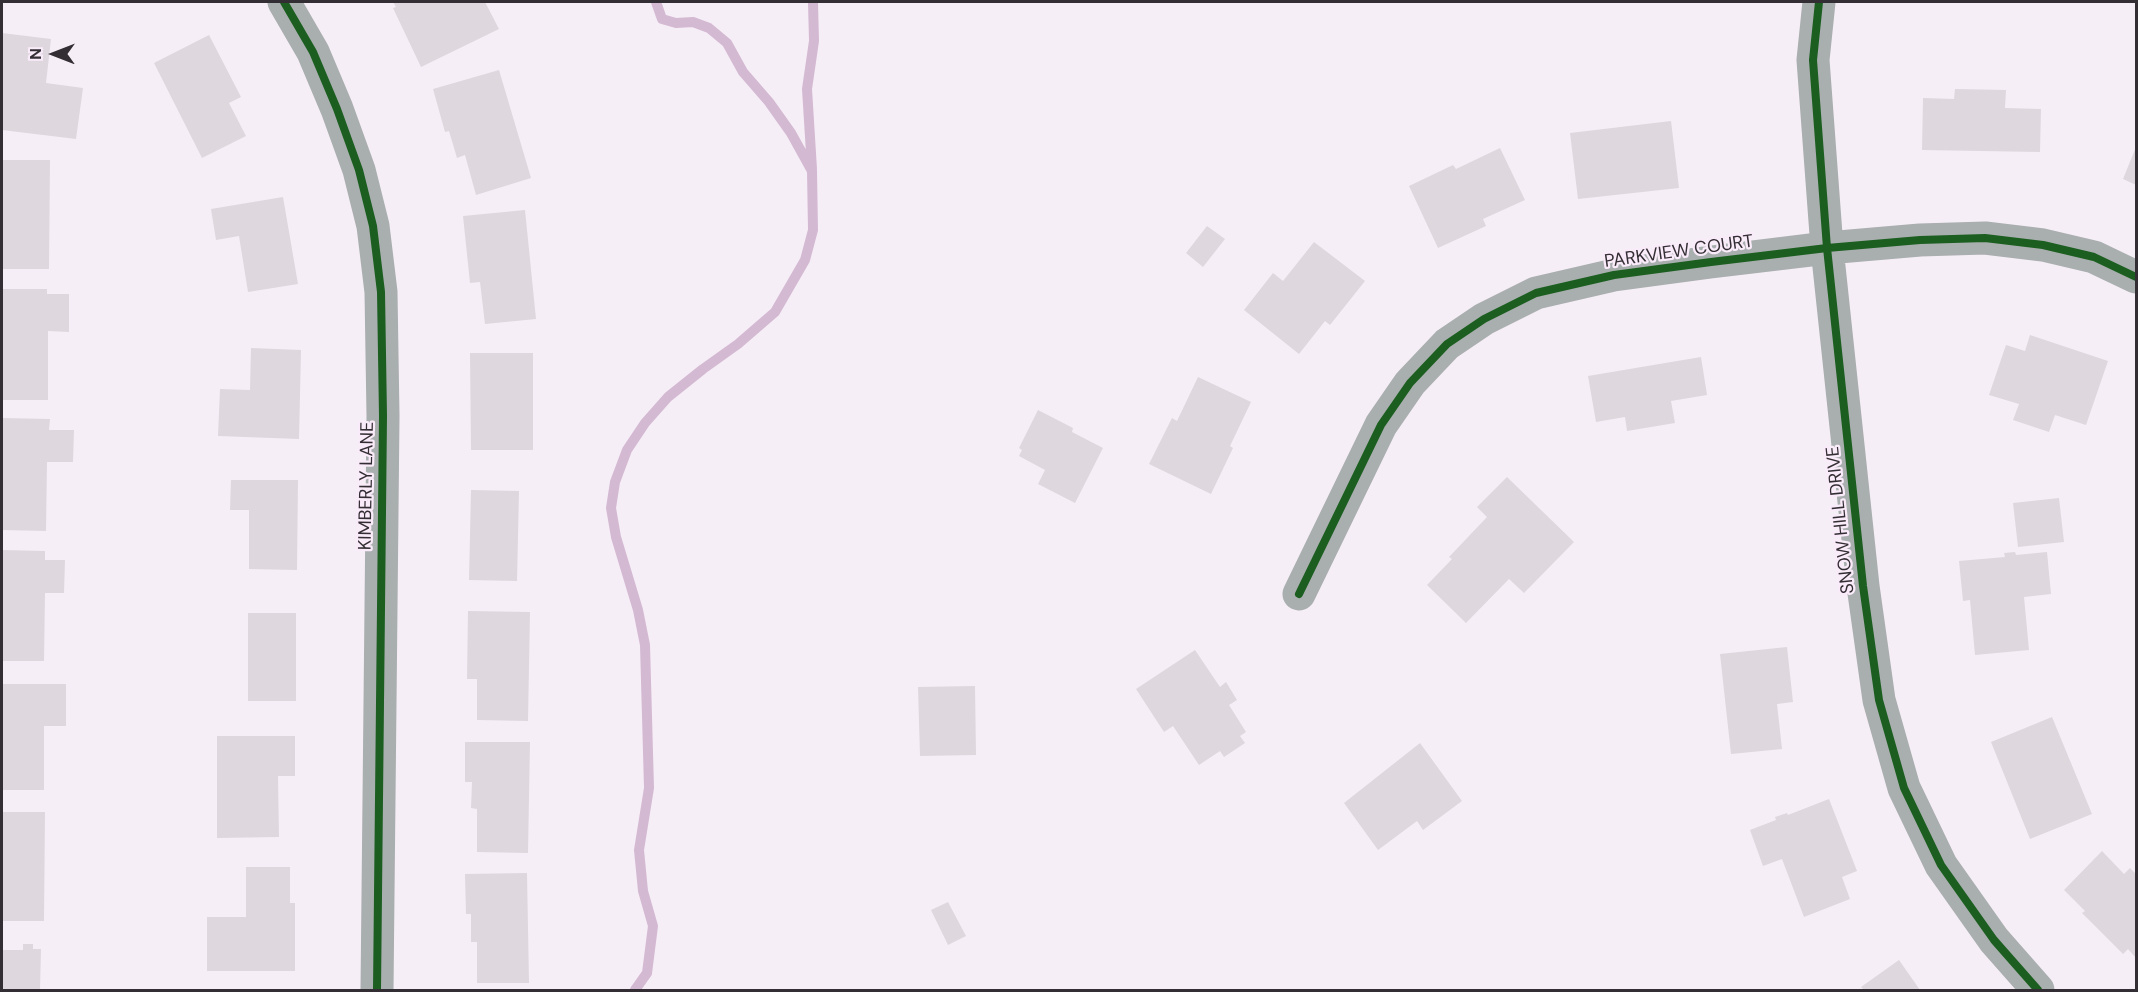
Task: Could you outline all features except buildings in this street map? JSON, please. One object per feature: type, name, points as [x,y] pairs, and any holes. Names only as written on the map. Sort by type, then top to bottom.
[{"type":"street","name":"KIMBERLY LANE","points":[[284,2],[313,52],[338,109],[359,170],[373,226],[381,292],[383,416],[377,990]]},
{"type":"street","name":"SNOW HILL DRIVE","points":[[1819,2],[1813,60],[1827,248],[1863,586],[1879,700],[1904,788],[1941,866],[1994,940],[2038,990]]},
{"type":"street","name":"PARKVIEW COURT","points":[[1299,594],[1381,425],[1410,383],[1447,344],[1484,319],[1536,293],[1614,275],[1827,248],[1920,240],[1985,238],[2043,245],[2094,257],[2136,277]]},
{"type":"waterway","points":[[635,990],[647,973],[653,926],[643,891],[639,850],[649,788],[645,645],[638,610],[616,537],[611,508],[615,482],[627,450],[645,423],[668,397],[738,344],[775,312],[805,260],[813,230],[812,171],[791,133],[769,102],[743,72],[727,43],[709,28],[693,22],[676,23],[662,19],[656,2]]},
{"type":"waterway","points":[[812,169],[807,89],[814,41],[813,2]]},
{"type":"cycle path","points":[[284,2],[313,52],[359,170],[373,226],[381,292],[383,416],[377,990]]},
{"type":"cycle path","points":[[1819,2],[1813,60],[1827,248],[1863,586],[1879,700],[1904,788],[1941,865],[1994,940],[2038,990]]},
{"type":"cycle path","points":[[1299,594],[1381,425],[1410,383],[1447,344],[1484,319],[1536,293],[1614,275],[1711,262],[1827,248],[1920,240],[1985,238],[2043,245],[2094,257],[2136,277]]}]
